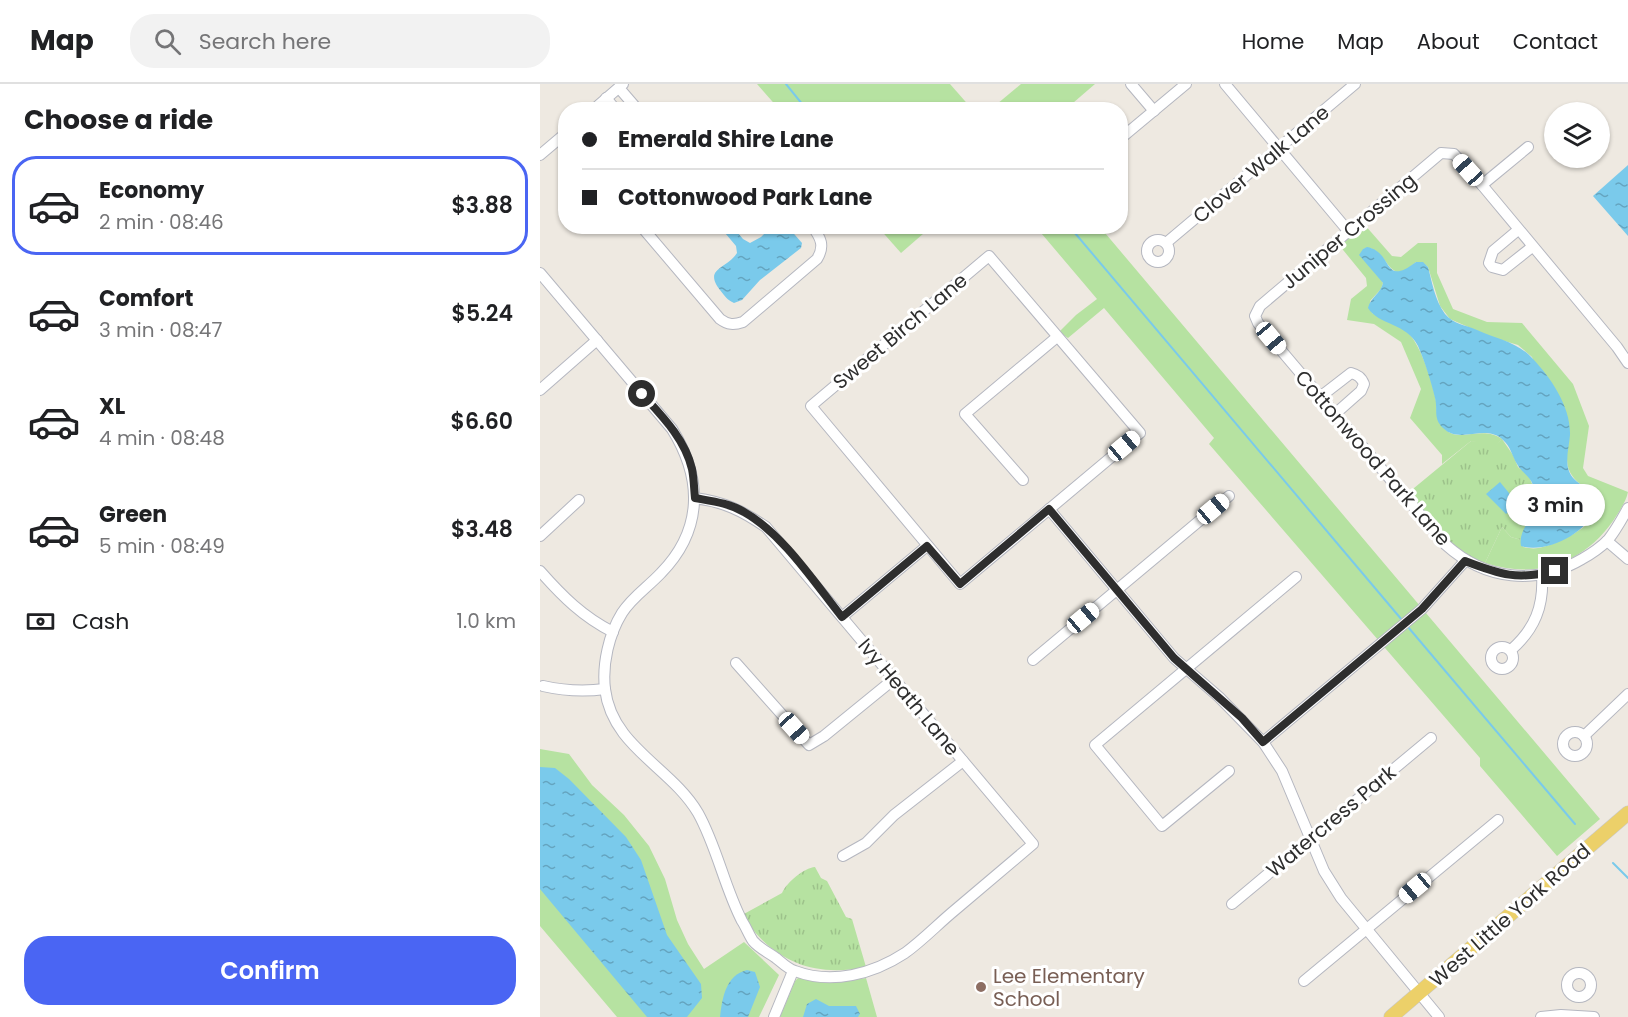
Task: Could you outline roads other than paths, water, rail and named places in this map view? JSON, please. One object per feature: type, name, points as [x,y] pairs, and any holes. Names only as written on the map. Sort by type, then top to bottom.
[{"type":"main road","name":"West Little York Road","points":[[1391,1017],[1628,813]]},
{"type":"street","points":[[1131,84],[1154,111]]},
{"type":"street","points":[[1128,133],[1186,84]]},
{"type":"street","points":[[1225,84],[1349,232]]},
{"type":"street","name":"Clover Walk Lane","points":[[1166,243],[1355,84]]},
{"type":"street","points":[[602,102],[621,86],[632,102]]},
{"type":"street","points":[[606,98],[609,102]]},
{"type":"street","points":[[540,155],[558,140]]},
{"type":"street","points":[[1528,147],[1482,185],[1628,363]]},
{"type":"street","name":"Juniper Crossing","points":[[1256,316],[1260,306],[1441,153],[1454,154],[1482,185]]},
{"type":"street","points":[[1518,230],[1492,251],[1489,263],[1492,267],[1503,270],[1532,247]]},
{"type":"street","points":[[648,234],[720,319],[729,324],[742,322],[817,259],[822,247],[818,234]]},
{"type":"street","name":"Sweet Birch Lane","points":[[927,546],[811,406],[989,256],[1057,337]]},
{"type":"street","points":[[540,273],[672,429],[683,446],[692,469],[695,498],[689,531],[679,552],[622,613],[607,652],[605,689],[612,713],[622,734],[639,753],[667,776],[697,812],[716,853],[730,897],[754,942],[793,971],[774,1017]]},
{"type":"street","name":"Cottonwood Park Lane","points":[[1256,316],[1258,323],[1446,545],[1465,561],[1503,575],[1525,577],[1573,565],[1607,541]]},
{"type":"street","points":[[842,617],[927,546],[960,584],[1140,434],[1057,337],[965,414],[1023,480]]},
{"type":"street","points":[[540,390],[597,340]]},
{"type":"street","points":[[1320,397],[1351,373],[1362,378],[1364,384],[1361,391],[1335,414]]},
{"type":"street","points":[[1032,660],[1229,496]]},
{"type":"street","name":"Ivy Heath Lane","points":[[695,498],[717,501],[742,511],[766,527],[1033,844],[905,952],[875,970],[847,977],[820,976],[793,971]]},
{"type":"street","points":[[540,536],[579,500]]},
{"type":"street","points":[[1628,508],[1607,541],[1628,559]]},
{"type":"street","points":[[1049,509],[1174,658],[1234,711],[1263,742],[1282,771],[1330,880],[1341,898],[1439,1017]]},
{"type":"street","points":[[1263,742],[1422,609],[1465,561]]},
{"type":"street","points":[[540,571],[572,605],[593,622],[613,632]]},
{"type":"street","points":[[1511,650],[1532,628],[1538,616],[1542,603],[1542,574]]},
{"type":"street","points":[[1229,771],[1162,826],[1095,745],[1296,577]]},
{"type":"street","points":[[735,663],[809,745],[824,736],[894,678]]},
{"type":"street","points":[[543,686],[567,691],[588,692],[605,689]]},
{"type":"street","points":[[1584,736],[1628,694]]},
{"type":"street","name":"Watercress Park","points":[[1232,904],[1431,738]]},
{"type":"street","points":[[843,856],[866,843],[894,815],[963,761]]},
{"type":"street","points":[[1304,981],[1498,820]]},
{"type":"street","points":[[1577,1016],[1579,997]]},
{"type":"street","points":[[1540,1017],[1561,1015],[1594,1017]]},
{"type":"water","points":[[1628,165],[1628,236],[1593,196]]},
{"type":"water","points":[[726,234],[739,234],[750,243],[764,234],[794,234],[802,243],[801,248],[760,280],[742,300],[734,303],[720,290],[714,277],[718,269],[737,253],[736,246]]},
{"type":"water","points":[[1367,247],[1381,255],[1393,270],[1398,271],[1416,262],[1423,262],[1428,267],[1434,291],[1448,317],[1521,349],[1547,375],[1559,394],[1567,414],[1570,435],[1567,458],[1571,476],[1598,499],[1589,520],[1569,537],[1544,547],[1521,546],[1523,531],[1536,504],[1532,482],[1519,467],[1506,443],[1496,435],[1481,433],[1457,435],[1450,433],[1440,424],[1432,385],[1418,346],[1407,333],[1378,318],[1368,308],[1383,283],[1359,255]]},
{"type":"water","points":[[1500,482],[1518,504],[1506,514],[1486,494]]},
{"type":"water","points":[[540,767],[555,768],[569,779],[626,837],[641,860],[667,935],[701,984],[702,998],[687,1017],[647,1017],[540,889]]},
{"type":"water","points":[[747,970],[755,972],[760,987],[748,1017],[720,1017],[726,988],[734,977]]},
{"type":"water","points":[[816,999],[829,1006],[856,1006],[860,1014],[858,1017],[803,1017],[807,1004]]},
{"type":"waterway","points":[[786,84],[801,102]]},
{"type":"waterway","points":[[1076,234],[1402,620]]},
{"type":"waterway","points":[[1408,627],[1575,824]]},
{"type":"waterway","points":[[1613,863],[1628,878]]},
{"type":"place","name":"Lee Elementary School","points":[[981,987]]}]
